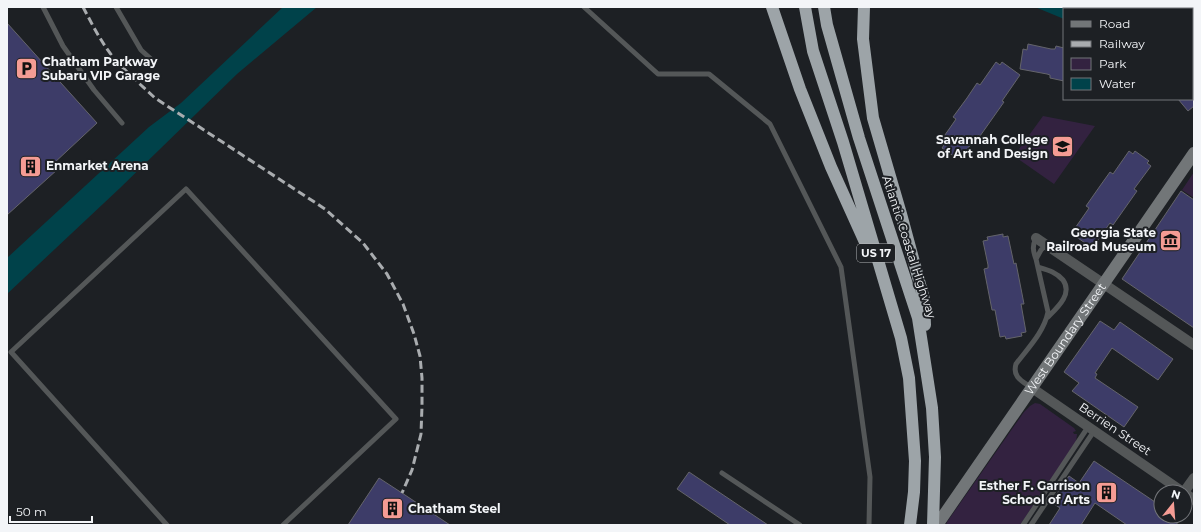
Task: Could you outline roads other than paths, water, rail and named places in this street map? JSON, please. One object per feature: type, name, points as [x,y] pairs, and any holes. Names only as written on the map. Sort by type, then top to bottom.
[{"type":"highway","name":"US 17","points":[[805,7],[813,51],[843,142],[901,338],[909,378],[915,461],[914,492],[910,525]]},
{"type":"highway","name":"Atlantic Coastal Highway","points":[[824,7],[827,25],[860,138],[918,318],[932,408],[935,457],[933,525]]},
{"type":"highway","points":[[864,7],[863,39],[873,118],[924,299],[926,366]]},
{"type":"highway","points":[[773,9],[800,89],[831,167],[889,296]]},
{"type":"main road","name":"West Boundary Street","points":[[938,525],[1194,153]]},
{"type":"street","points":[[1036,238],[1194,346]]},
{"type":"street","name":"Berrien Street","points":[[1032,388],[1172,484]]},
{"type":"lane","points":[[43,7],[63,46],[94,90],[122,123]]},
{"type":"lane","points":[[116,7],[141,50],[151,59]]},
{"type":"lane","points":[[584,7],[658,74],[709,74],[770,124],[841,268],[870,477],[868,525]]},
{"type":"lane","points":[[167,525],[10,352],[186,189],[396,419],[283,525]]},
{"type":"lane","points":[[1032,388],[1016,377],[1014,370],[1016,364],[1040,332],[1047,318],[1048,312],[1033,251],[1033,244],[1036,238]]},
{"type":"lane","points":[[1036,259],[1046,245]]},
{"type":"lane","points":[[1038,267],[1050,270],[1059,276],[1066,285],[1064,298],[1058,307],[1047,318]]},
{"type":"lane","points":[[1023,525],[1091,429]]},
{"type":"lane","points":[[1031,525],[1091,429]]},
{"type":"lane","points":[[722,473],[800,525]]},
{"type":"water","points":[[283,7],[317,7],[237,74],[120,188],[7,294],[7,258],[149,127],[181,103]]},
{"type":"water","points":[[1035,7],[1103,8],[1063,8],[1063,19]]},
{"type":"water","points":[[1194,7],[1194,24],[1193,8],[1174,8]]},
{"type":"railway","points":[[83,7],[113,57],[155,98],[325,209],[363,243],[387,274],[403,304],[414,334],[420,356],[422,378],[421,434],[412,470],[402,493]]},
{"type":"place","name":"Chatham Parkway Subaru VIP Garage","points":[[27,69]]},
{"type":"place","name":"Savannah College of Art and Design","points":[[1063,147]]},
{"type":"place","name":"Enmarket Arena","points":[[31,166]]},
{"type":"place","name":"Georgia State Railroad Museum","points":[[1171,240]]},
{"type":"place","name":"Esther F. Garrison School of Arts","points":[[1106,493]]},
{"type":"place","name":"Chatham Steel","points":[[392,509]]}]
